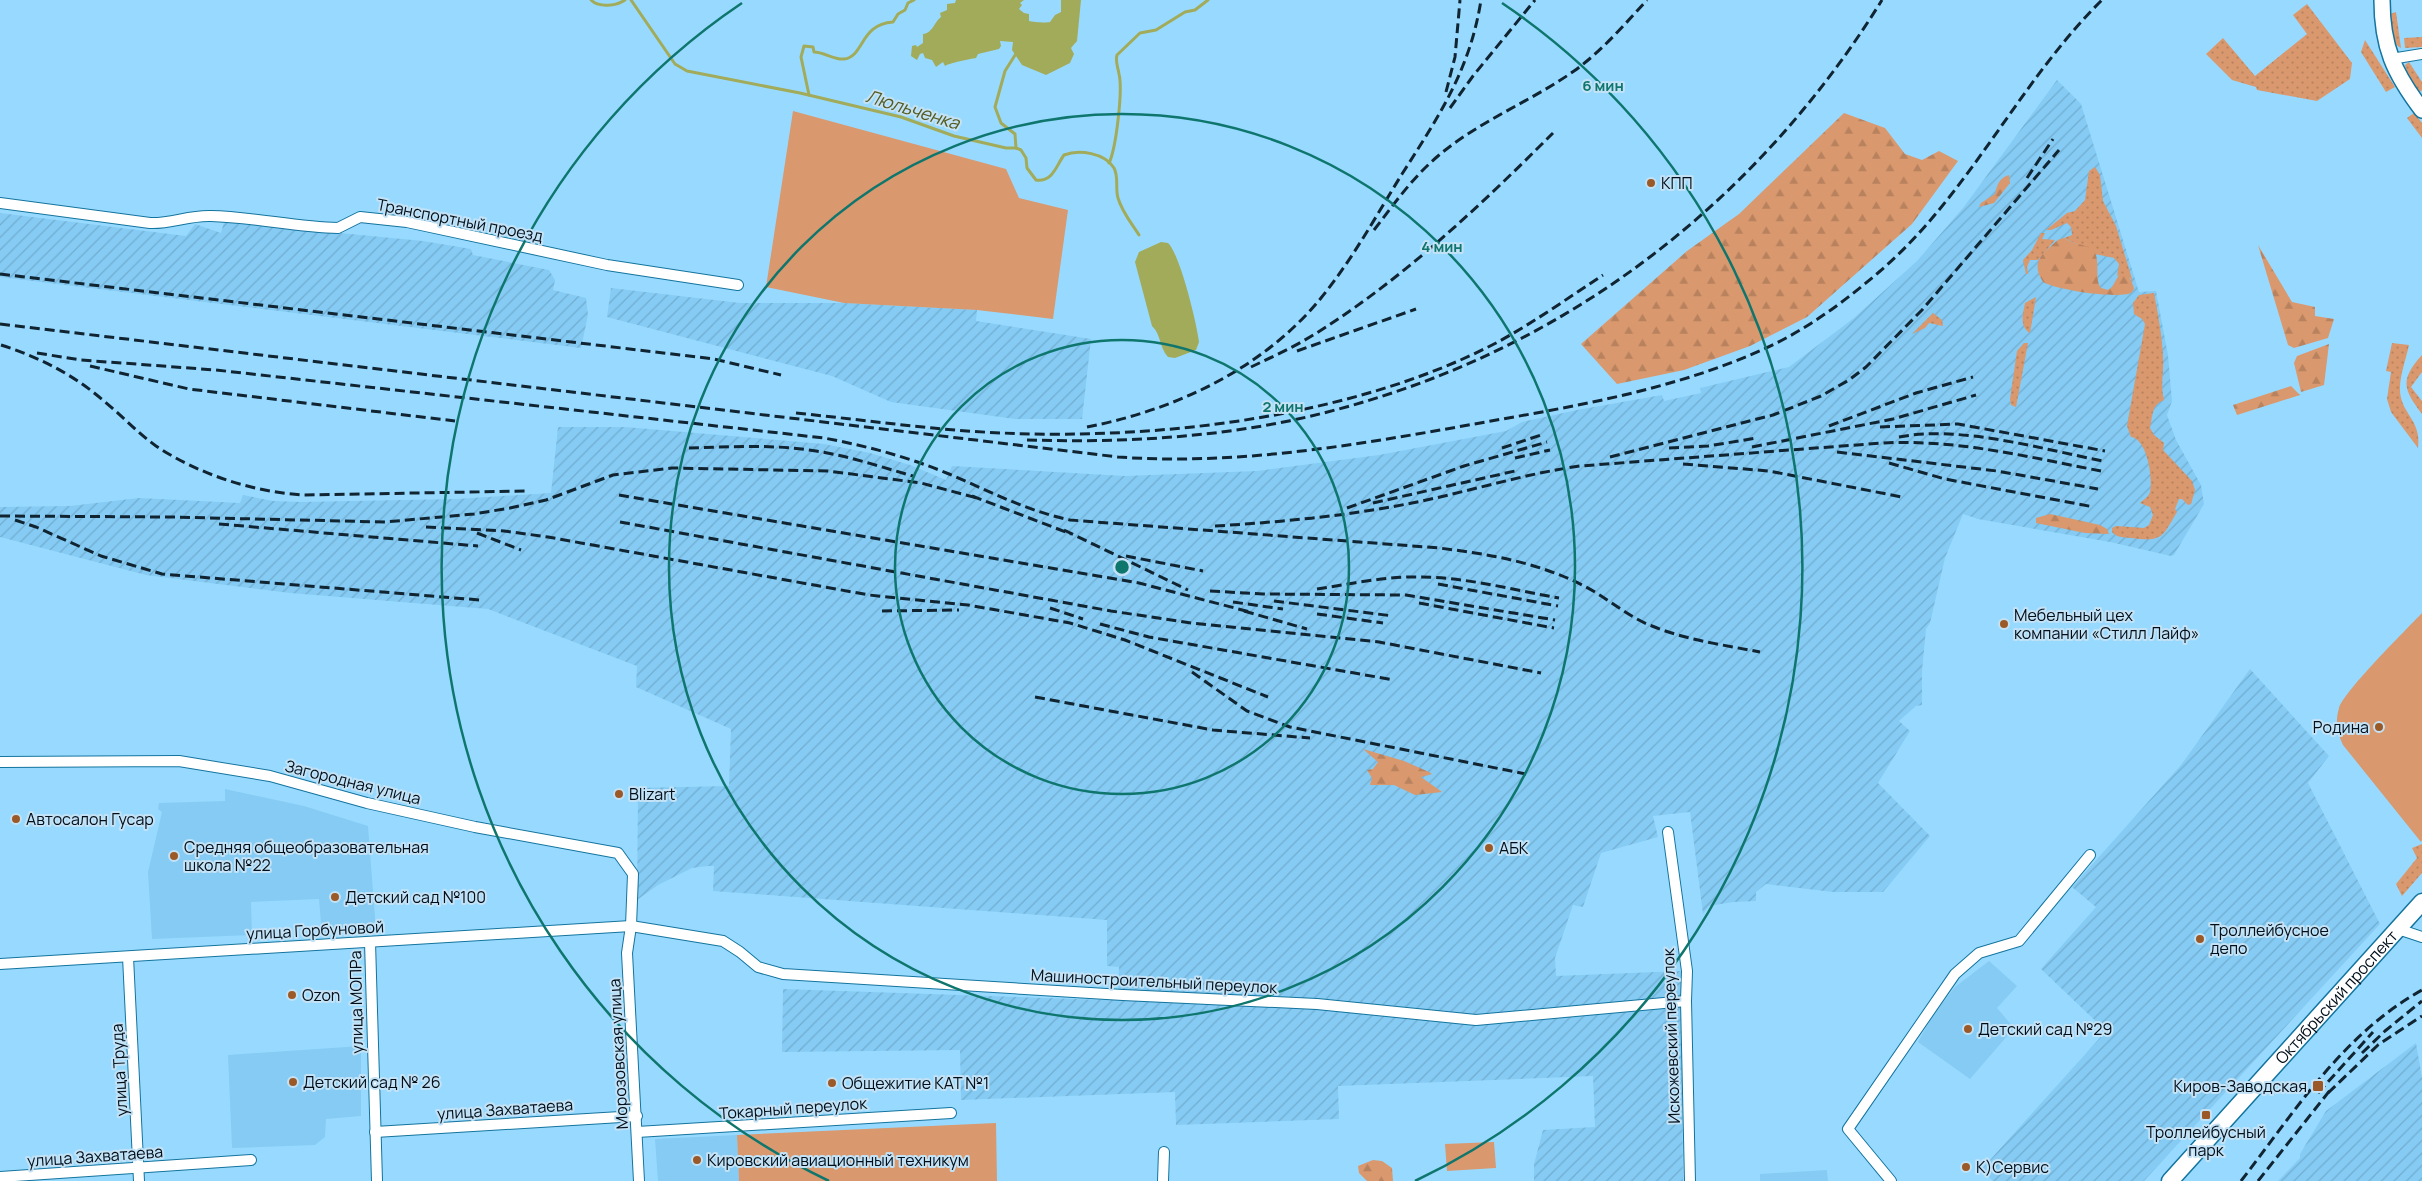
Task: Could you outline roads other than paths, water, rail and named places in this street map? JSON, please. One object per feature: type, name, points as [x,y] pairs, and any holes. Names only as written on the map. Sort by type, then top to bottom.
[{"type":"main road","points":[[2382,0],[2382,28],[2391,59],[2407,90],[2422,110]]},
{"type":"main road","name":"Октябрьский проспект","points":[[2170,1181],[2422,902]]},
{"type":"street","points":[[2391,59],[2422,54]]},
{"type":"street","name":"Транспортный проезд","points":[[0,203],[150,223],[170,222],[190,216],[212,216],[338,228],[356,218],[368,217],[421,224],[608,265],[738,285]]},
{"type":"street","name":"Загородная улица","points":[[0,762],[179,761],[270,776],[368,803],[475,827],[618,853],[633,874],[631,926]]},
{"type":"street","name":"Искожевский переулок","points":[[1668,832],[1687,971],[1690,1181]]},
{"type":"street","points":[[1891,1181],[1848,1129],[1955,974],[1979,953],[2019,941],[2090,855]]},
{"type":"street","name":"улица Горбуновой","points":[[0,964],[631,926]]},
{"type":"street","name":"Машиностроительный переулок","points":[[631,926],[723,941],[758,967],[783,974],[1123,995],[1317,1004],[1476,1020],[1686,1001]]},
{"type":"street","name":"Морозовская улица","points":[[631,926],[627,953],[639,1181]]},
{"type":"street","points":[[2398,929],[2422,937]]},
{"type":"street","name":"улица МОПРа","points":[[370,942],[377,1181]]},
{"type":"street","name":"улица Труда","points":[[128,957],[139,1181]]},
{"type":"street","name":"Токарный переулок","points":[[637,1132],[951,1113]]},
{"type":"street","name":"улица Захватаева","points":[[375,1132],[637,1116]]},
{"type":"street","points":[[1163,1181],[1164,1152]]},
{"type":"street","name":"улица Захватаева","points":[[0,1177],[252,1160]]},
{"type":"waterway","points":[[591,0],[594,3],[608,5],[617,4],[625,0]]},
{"type":"waterway","name":"Люльченка","points":[[631,0],[675,64],[687,71],[800,93],[901,117],[954,136],[1006,148],[1016,148],[1021,150],[1026,158],[1027,168],[1036,180],[1042,180],[1050,176],[1064,155],[1077,152],[1098,156],[1110,163],[1114,168],[1120,203],[1127,218],[1139,235]]},
{"type":"waterway","points":[[809,95],[801,57],[804,46],[813,47],[814,52],[836,58],[844,59],[850,57],[874,28],[893,22],[898,14],[905,10],[908,3],[914,0]]},
{"type":"waterway","points":[[1109,163],[1114,145],[1119,106],[1120,82],[1116,62],[1117,55],[1140,33],[1156,30],[1185,12],[1195,10],[1208,0]]},
{"type":"waterway","points":[[1016,148],[1015,134],[1001,123],[995,107],[1005,71],[1017,52]]},
{"type":"railway","points":[[1446,92],[1455,57],[1460,0]]},
{"type":"railway","points":[[1087,427],[1153,410],[1215,383],[1245,366],[1298,323],[1321,298],[1343,268],[1440,112],[1461,71],[1476,25],[1481,0]]},
{"type":"railway","points":[[1450,108],[1473,76],[1535,0]]},
{"type":"railway","points":[[1374,230],[1412,182],[1438,156],[1470,132],[1574,71],[1603,46],[1647,0]]},
{"type":"railway","points":[[1027,440],[1143,439],[1259,427],[1335,410],[1420,383],[1501,349],[1577,307],[1648,258],[1715,203],[1776,141],[1832,73],[1882,0]]},
{"type":"railway","points":[[0,324],[1118,457],[1165,459],[1259,455],[1305,451],[1398,437],[1526,415],[1630,394],[1664,385],[1731,363],[1764,349],[1824,315],[1879,272],[1911,242],[1967,174],[2044,67],[2072,32],[2102,0]]},
{"type":"railway","points":[[1251,367],[1315,334],[1379,290],[1469,214],[1553,133]]},
{"type":"railway","points":[[2027,178],[2053,139]]},
{"type":"railway","points":[[1610,457],[1773,415],[1821,396],[1849,380],[1866,367],[1922,310],[2059,150]]},
{"type":"railway","points":[[0,274],[714,359],[781,375]]},
{"type":"railway","points":[[796,413],[950,430],[1063,434],[1191,427],[1255,418],[1319,406],[1381,389],[1441,368],[1510,335],[1603,275]]},
{"type":"railway","points":[[1297,351],[1416,309]]},
{"type":"railway","points":[[1,345],[42,361],[81,383],[149,441],[172,456],[208,473],[246,486],[303,495],[529,491]]},
{"type":"railway","points":[[37,353],[81,360],[216,370],[824,438],[872,448],[903,457],[949,474],[1023,506],[1070,520],[1439,548],[1477,553],[1514,561],[1569,579],[1586,587],[1635,618],[1665,631],[1705,642],[1760,652]]},
{"type":"railway","points":[[90,366],[189,389],[455,421]]},
{"type":"railway","points":[[1829,426],[1916,393],[1973,377]]},
{"type":"railway","points":[[1752,447],[1893,419],[1976,395]]},
{"type":"railway","points":[[1880,427],[1958,424],[2105,451]]},
{"type":"railway","points":[[1502,448],[1544,434]]},
{"type":"railway","points":[[1899,437],[1923,434],[1974,436],[2103,461]]},
{"type":"railway","points":[[1669,448],[1708,446],[1757,438]]},
{"type":"railway","points":[[1347,508],[1464,466],[1547,442]]},
{"type":"railway","points":[[1215,526],[1314,518],[1388,508],[1559,469],[1580,466],[1882,443],[1910,442],[1965,446],[2101,471]]},
{"type":"railway","points":[[689,448],[784,447],[841,456],[913,476]]},
{"type":"railway","points":[[1515,458],[1550,450]]},
{"type":"railway","points":[[1837,452],[1997,471],[2098,489]]},
{"type":"railway","points":[[1889,463],[1945,479],[2094,507]]},
{"type":"railway","points":[[1683,464],[1769,471],[1902,497]]},
{"type":"railway","points":[[0,516],[170,517],[385,522],[474,514],[510,508],[546,500],[613,475],[672,468],[828,471],[921,483],[977,498]]},
{"type":"railway","points":[[1373,503],[1515,471]]},
{"type":"railway","points":[[619,495],[1139,583],[1250,612]]},
{"type":"railway","points":[[972,496],[1071,534]]},
{"type":"railway","points":[[15,520],[36,527],[101,556],[162,574],[480,600]]},
{"type":"railway","points":[[620,522],[1111,611],[1191,623],[1379,642],[1541,673]]},
{"type":"railway","points":[[219,524],[478,546]]},
{"type":"railway","points":[[426,527],[504,531],[548,537],[869,595],[968,605],[1070,623],[1125,640],[1268,697]]},
{"type":"railway","points":[[1064,530],[1188,590]]},
{"type":"railway","points":[[477,533],[521,550]]},
{"type":"railway","points":[[1126,556],[1203,571]]},
{"type":"railway","points":[[1317,589],[1394,578],[1437,578],[1455,579],[1559,598]]},
{"type":"railway","points":[[1438,584],[1558,606]]},
{"type":"railway","points":[[1210,591],[1263,594],[1406,595],[1555,620]]},
{"type":"railway","points":[[1274,601],[1393,616]]},
{"type":"railway","points":[[1233,602],[1283,609]]},
{"type":"railway","points":[[1419,603],[1554,628]]},
{"type":"railway","points":[[1050,608],[1083,619]]},
{"type":"railway","points":[[882,611],[959,610]]},
{"type":"railway","points":[[1244,611],[1307,629]]},
{"type":"railway","points":[[1317,614],[1383,623]]},
{"type":"railway","points":[[1100,624],[1149,637],[1394,680]]},
{"type":"railway","points":[[1192,672],[1247,711],[1290,727],[1526,774]]},
{"type":"railway","points":[[1035,697],[1213,730],[1310,738]]},
{"type":"railway","points":[[2241,1181],[2301,1101],[2344,1051],[2394,1008],[2422,990]]},
{"type":"railway","points":[[2362,1053],[2385,1031],[2422,1001]]},
{"type":"railway","points":[[2328,1093],[2378,1045],[2422,1016]]},
{"type":"railway","points":[[2318,1093],[2373,1032]]},
{"type":"railway","points":[[2258,1181],[2331,1089]]},
{"type":"place","name":"КПП","points":[[1651,183]]},
{"type":"place","name":"Мебельный цех компании «Стилл Лайф»","points":[[2004,624]]},
{"type":"place","name":"Родина","points":[[2379,727]]},
{"type":"place","name":"Blizart","points":[[619,794]]},
{"type":"place","name":"Автосалон Гусар","points":[[16,819]]},
{"type":"place","name":"АБК","points":[[1489,848]]},
{"type":"place","name":"Средняя общеобразовательная школа №22","points":[[174,856]]},
{"type":"place","name":"Детский сад №100","points":[[335,897]]},
{"type":"place","name":"Троллейбусное депо","points":[[2200,939]]},
{"type":"place","name":"Ozon","points":[[292,995]]},
{"type":"place","name":"Детский сад №29","points":[[1968,1029]]},
{"type":"place","name":"Детский сад № 26","points":[[293,1082]]},
{"type":"place","name":"Общежитие КАТ №1","points":[[832,1083]]},
{"type":"place","name":"Киров-Заводская","points":[[2318,1086]]},
{"type":"place","name":"Троллейбусный парк","points":[[2206,1115]]},
{"type":"place","name":"Кировский авиационный техникум","points":[[697,1160]]},
{"type":"place","name":"К)Сервис","points":[[1966,1167]]}]
